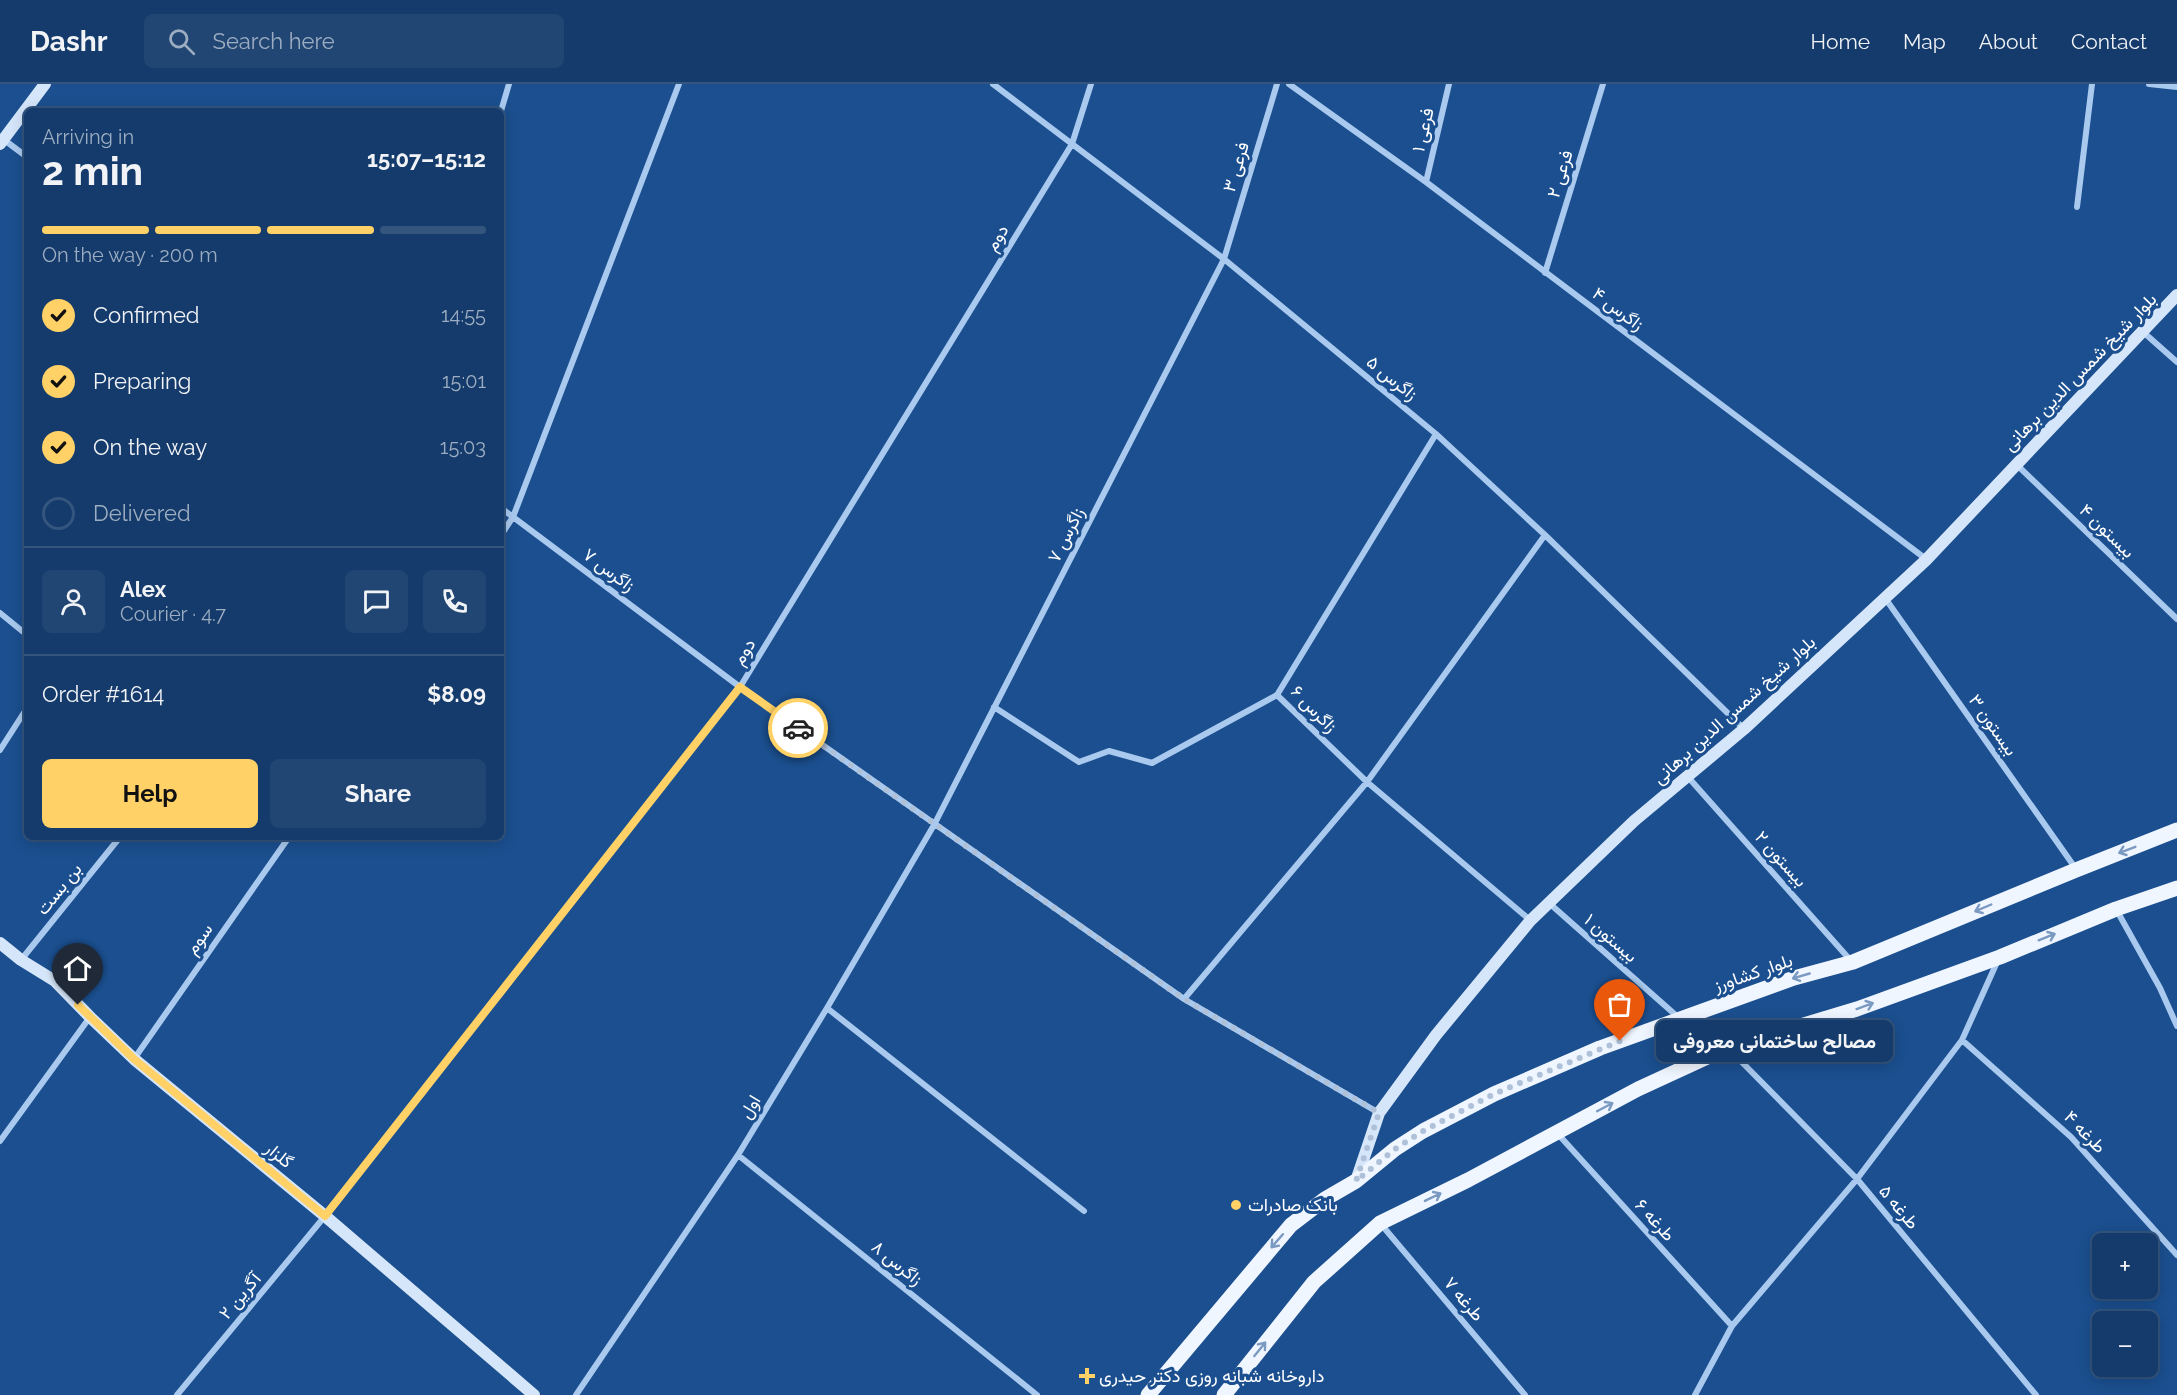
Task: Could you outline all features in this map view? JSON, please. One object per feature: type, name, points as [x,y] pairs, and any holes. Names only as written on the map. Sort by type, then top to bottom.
[{"type":"main road","points":[[26,108],[45,84]]},
{"type":"main road","points":[[1,140],[24,111]]},
{"type":"main road","name":"بلوار شیخ شمس الدین برهانی","points":[[1356,1181],[1379,1113],[1436,1035],[1530,921],[1634,821],[1744,729],[1926,560],[2177,295]]},
{"type":"main road","name":"بلوار کشاورز","points":[[1148,1395],[1291,1225],[1325,1199],[1356,1181],[1395,1149],[1423,1131],[1494,1094],[1600,1048],[1794,978],[1852,962],[2177,830]]},
{"type":"main road","points":[[1224,1395],[1314,1282],[1380,1223],[1638,1089],[1727,1048],[1857,1009],[2000,957],[2116,909],[2177,888]]},
{"type":"main road","name":"گلزار","points":[[0,943],[21,960],[55,981],[134,1059],[325,1216],[534,1395]]},
{"type":"street","points":[[502,108],[509,84]]},
{"type":"street","points":[[504,530],[513,517],[679,84]]},
{"type":"street","name":"زاگرس ۵","points":[[993,84],[1224,260],[1436,434],[1545,535],[1744,729]]},
{"type":"street","name":"دوم","points":[[325,1216],[740,687],[1072,144],[1091,84]]},
{"type":"street","name":"فرعی ۳","points":[[1224,260],[1277,84]]},
{"type":"street","name":"۴ زاگرس","points":[[1289,84],[1426,182],[1926,560]]},
{"type":"street","name":"فرعی ۱","points":[[1426,182],[1449,84]]},
{"type":"street","name":"فرعی ۲","points":[[1545,273],[1603,84]]},
{"type":"street","points":[[2077,207],[2092,84]]},
{"type":"street","points":[[2149,84],[2177,87]]},
{"type":"street","points":[[1,140],[24,155]]},
{"type":"street","name":"زاگرس ۷","points":[[934,825],[1224,260]]},
{"type":"street","points":[[2142,331],[2177,362]]},
{"type":"street","name":"زاگرس ۶","points":[[1436,434],[1277,695],[1367,782],[1530,921]]},
{"type":"street","name":"بیستون ۴","points":[[2016,464],[2177,620]]},
{"type":"street","name":"زاگرس ۷","points":[[504,510],[740,687],[1184,999],[1379,1113]]},
{"type":"street","points":[[1184,999],[1367,782],[1545,535]]},
{"type":"street","name":"بیستون ۳","points":[[1885,598],[2076,870]]},
{"type":"street","points":[[0,613],[24,632]]},
{"type":"street","points":[[994,707],[1079,762],[1109,751],[1152,763],[1277,695]]},
{"type":"street","points":[[0,750],[24,713]]},
{"type":"street","name":"بیستون ۲","points":[[1688,776],[1852,962]]},
{"type":"street","name":"اول","points":[[576,1395],[738,1155],[934,825]]},
{"type":"street","name":"بن بست","points":[[21,960],[118,840]]},
{"type":"street","name":"سوم","points":[[134,1059],[287,840]]},
{"type":"street","name":"بیستون ۱","points":[[1549,903],[1681,1019]]},
{"type":"street","points":[[2116,909],[2160,988],[2177,1026]]},
{"type":"street","points":[[1695,1395],[1732,1326],[1857,1179],[1962,1040],[2000,957]]},
{"type":"street","points":[[827,1008],[1084,1211]]},
{"type":"street","points":[[0,1141],[90,1017]]},
{"type":"street","name":"طرغه ۴","points":[[1962,1040],[2071,1137],[2177,1255]]},
{"type":"street","name":"طرغه ۵","points":[[1727,1048],[1857,1179],[2036,1395]]},
{"type":"street","name":"طرغه ۶","points":[[1557,1133],[1732,1326]]},
{"type":"street","name":"زاگرس ۸","points":[[738,1155],[1036,1395]]},
{"type":"street","name":"آگرین ۲","points":[[177,1395],[325,1216]]},
{"type":"street","name":"طرغه ۷","points":[[1380,1223],[1525,1395]]},
{"type":"way so far","points":[[798,728],[1184,999],[1379,1113],[1356,1181],[1395,1149],[1423,1131],[1494,1094],[1620,1041]]},
{"type":"place","name":"مصالح ساختمانی معروفی","points":[[1620,1041]]},
{"type":"place","name":"بانک صادرات","points":[[1236,1205]]},
{"type":"place","name":"داروخانه شبانه روزی دکتر حیدری","points":[[1087,1376]]},
{"type":"route","points":[[78,1005],[134,1059],[325,1216],[740,687],[798,728]]}]
